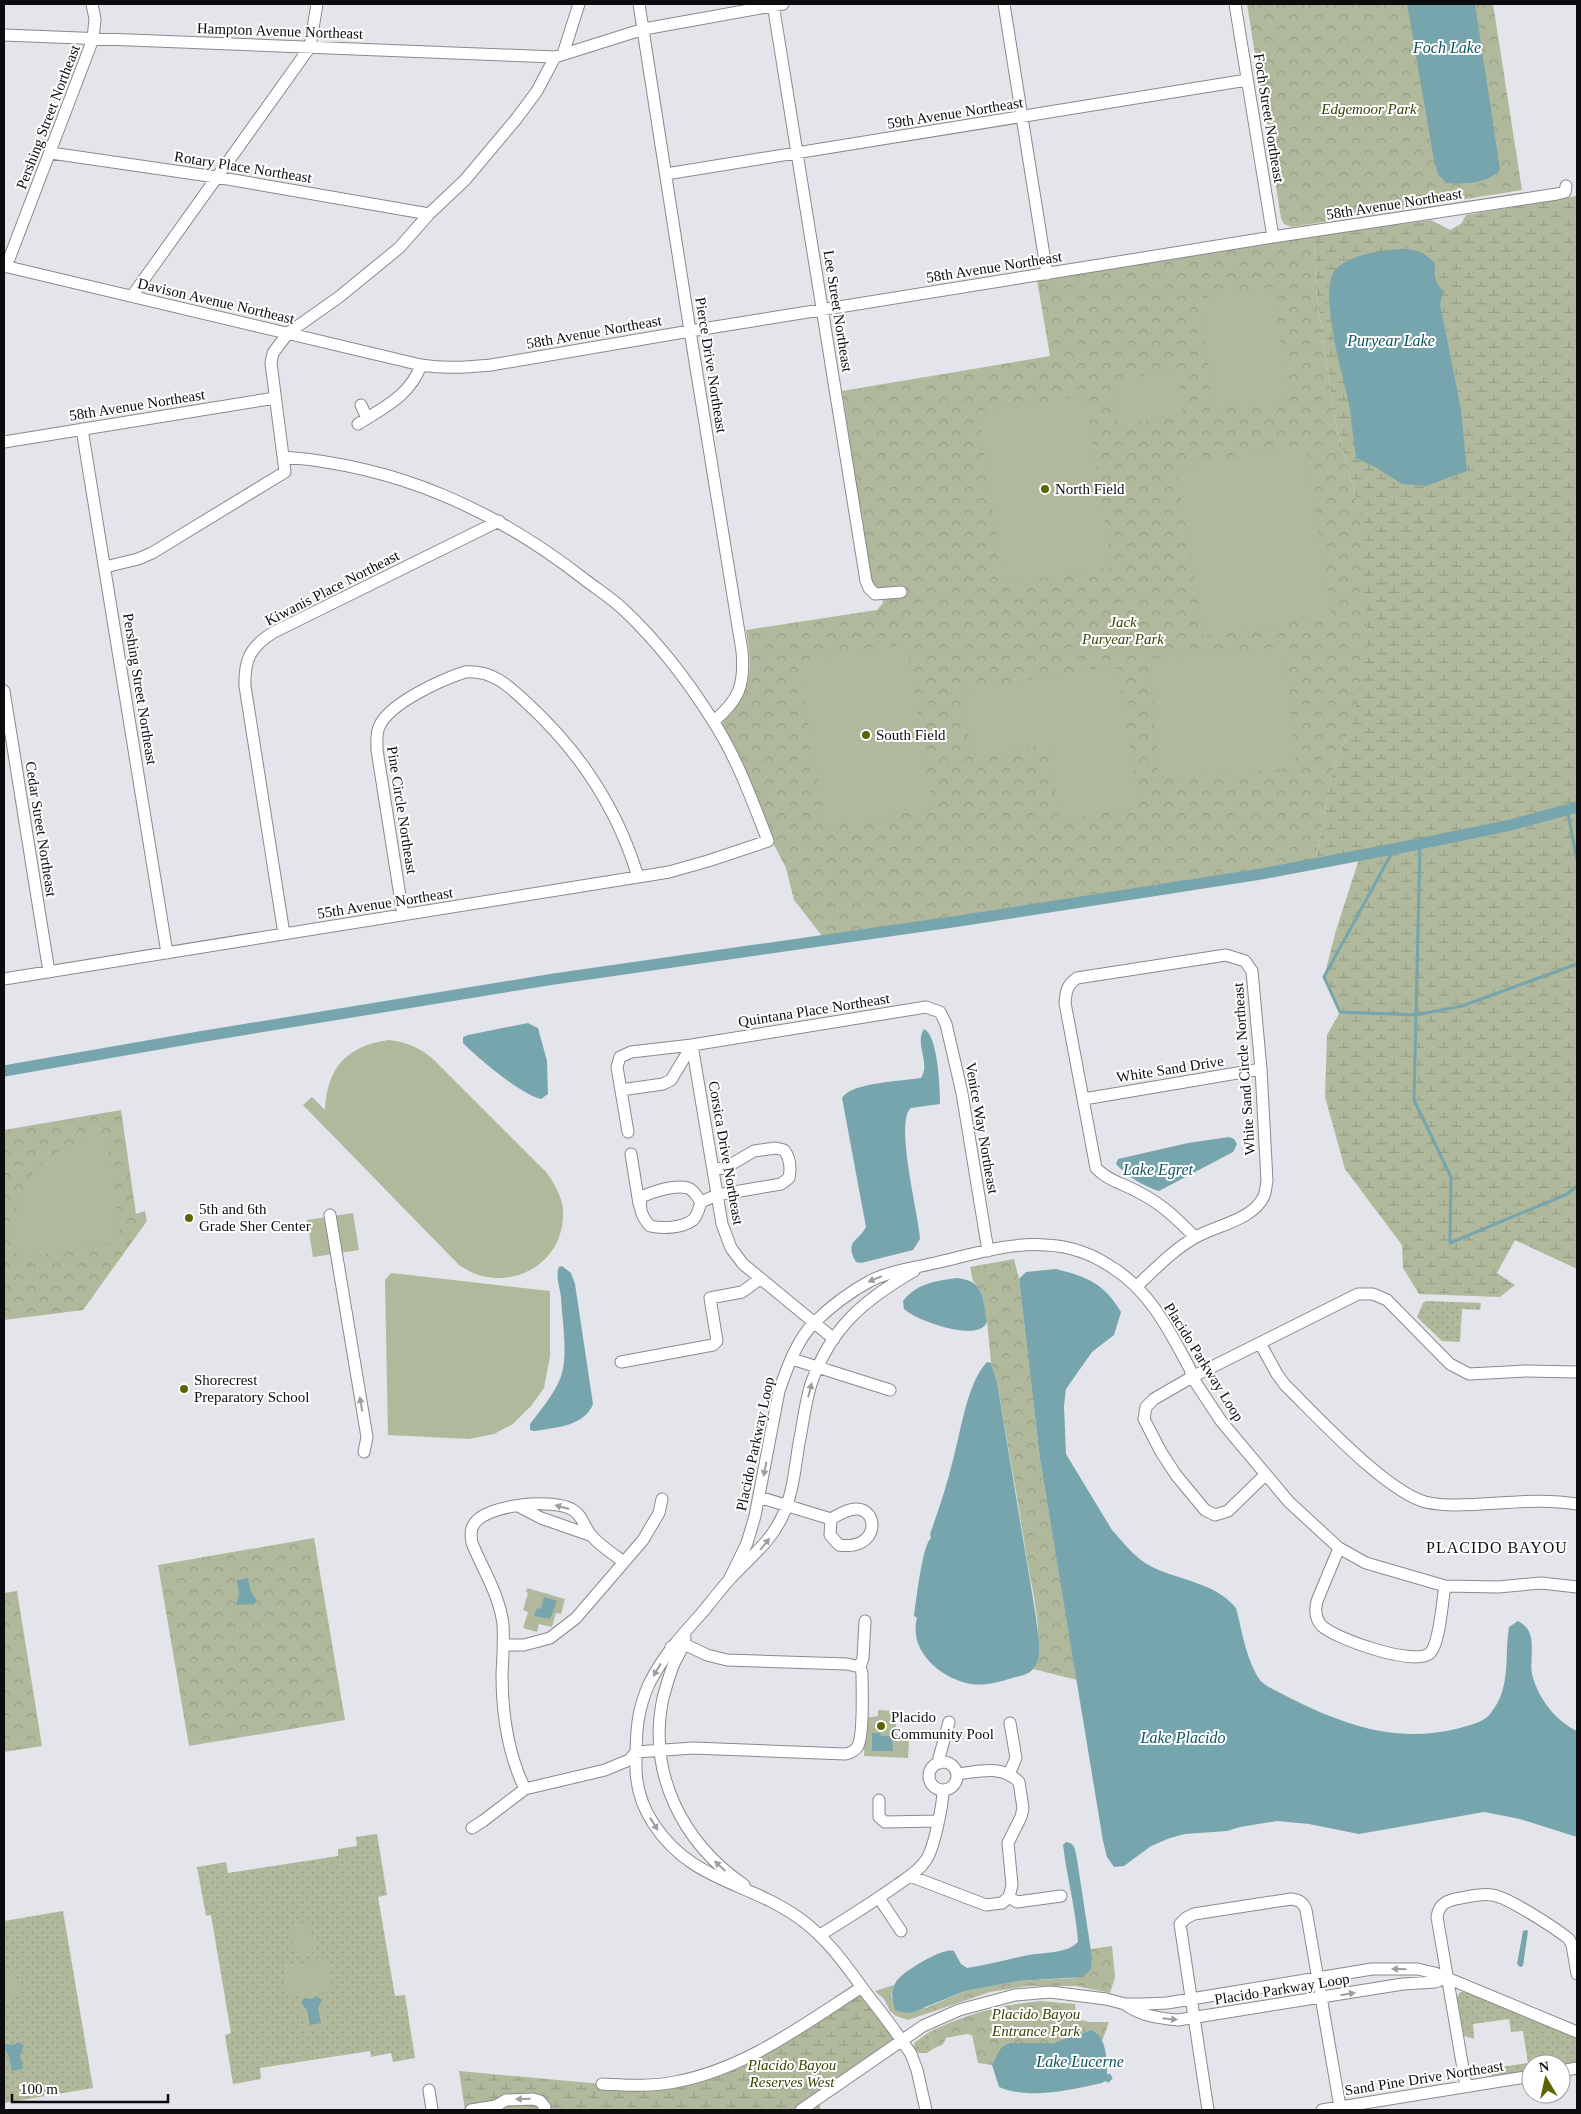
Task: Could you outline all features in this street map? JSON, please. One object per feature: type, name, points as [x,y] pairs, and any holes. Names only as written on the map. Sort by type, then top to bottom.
[{"type":"street","name":"Pershing Street Northeast","points":[[5,266],[51,153],[93,39],[95,19],[92,4]]},
{"type":"street","points":[[132,296],[310,47],[318,4]]},
{"type":"street","points":[[105,567],[145,556],[190,531],[285,472],[271,363],[273,353],[288,333],[372,271],[399,248],[429,214],[465,180],[537,91],[559,55],[579,4]]},
{"type":"street","name":"Pierce Drive Northeast","points":[[640,4],[744,666],[740,691],[733,703],[714,721]]},
{"type":"street","points":[[559,55],[644,28],[776,4]]},
{"type":"street","name":"Lee Street Northeast","points":[[776,4],[797,153],[866,581],[869,588],[875,594],[901,592]]},
{"type":"street","points":[[1004,4],[1047,274]]},
{"type":"street","name":"Foch Street Northeast","points":[[1235,4],[1274,237]]},
{"type":"street","name":"Hampton Avenue Northeast","points":[[4,35],[559,55]]},
{"type":"street","name":"59th Avenue Northeast","points":[[666,174],[1247,80]]},
{"type":"street","name":"Rotary Place Northeast","points":[[51,153],[216,177],[429,214]]},
{"type":"street","name":"58th Avenue Northeast","points":[[421,365],[442,368],[491,365],[1274,237],[1557,194],[1564,192],[1570,187]]},
{"type":"street","name":"Davison Avenue Northeast","points":[[5,266],[421,365]]},
{"type":"street","points":[[361,405],[362,421],[406,392],[418,375],[421,365]]},
{"type":"street","name":"58th Avenue Northeast","points":[[4,442],[275,398]]},
{"type":"street","name":"Pershing Street Northeast","points":[[82,429],[167,953]]},
{"type":"street","points":[[284,457],[346,465],[414,483],[499,521],[547,550],[622,608],[668,658],[714,721]]},
{"type":"street","name":"Kiwanis Place Northeast","points":[[284,934],[245,686],[245,665],[248,656],[258,644],[274,632],[499,521]]},
{"type":"street","name":"Pine Circle Northeast","points":[[403,916],[377,750],[379,727],[392,709],[403,701],[466,672],[475,671],[496,677],[558,733],[588,772],[618,824],[638,877]]},
{"type":"street","name":"Cedar Street Northeast","points":[[4,691],[49,972]]},
{"type":"street","name":"55th Avenue Northeast","points":[[4,979],[638,877],[686,868],[768,841],[749,791],[714,721]]},
{"type":"street","name":"White Sand Circle Northeast","points":[[1137,1286],[1159,1264],[1195,1237],[1246,1214],[1256,1207],[1264,1195],[1267,1181],[1261,1069],[1252,976],[1245,961],[1226,955],[1078,978],[1070,982],[1066,990],[1066,1003],[1096,1168],[1104,1177],[1140,1193],[1160,1205],[1195,1237]]},
{"type":"street","name":"Quintana Place Northeast","points":[[621,1090],[617,1067],[620,1057],[632,1052],[692,1045],[926,1007],[940,1012]]},
{"type":"street","name":"Venice Way Northeast","points":[[940,1012],[946,1024],[962,1093],[988,1251]]},
{"type":"street","points":[[628,1132],[621,1090],[663,1084],[671,1080],[692,1045]]},
{"type":"street","name":"Corsica Drive Northeast","points":[[692,1045],[722,1224],[730,1248],[743,1264],[760,1279],[834,1339]]},
{"type":"street","name":"White Sand Drive","points":[[1084,1099],[1261,1069]]},
{"type":"street","points":[[701,1202],[717,1195],[781,1184],[789,1178],[790,1170],[789,1157],[784,1150],[763,1149],[743,1156],[725,1168],[713,1169]]},
{"type":"street","points":[[631,1154],[640,1206],[643,1218],[650,1226],[659,1228],[673,1227],[692,1220],[698,1214],[701,1202],[694,1191],[687,1187],[651,1192],[641,1197],[640,1206]]},
{"type":"street","points":[[330,1215],[367,1437],[364,1452]]},
{"type":"street","name":"Placido Parkway Loop","points":[[730,1578],[747,1543],[759,1497],[779,1392],[792,1359],[813,1323],[848,1294],[871,1280],[896,1271],[988,1251],[1038,1245],[1070,1248],[1114,1268],[1137,1286],[1166,1325],[1190,1369],[1192,1377],[1221,1421],[1265,1475],[1290,1502],[1339,1548],[1366,1563],[1444,1586],[1498,1587],[1541,1583],[1577,1587]]},
{"type":"street","name":"Placido Parkway Loop","points":[[922,1266],[861,1306],[842,1326],[818,1368],[811,1385],[786,1506],[774,1533],[758,1552],[730,1578],[671,1647],[640,1706],[632,1756],[639,1794],[650,1818],[666,1842],[696,1867],[728,1884],[758,1896],[798,1918],[820,1936],[837,1952],[902,2040],[923,2026],[956,2011],[1015,1995],[1050,1992],[1106,1999],[1125,2004],[1168,2002],[1372,1969],[1393,1968],[1435,1973],[1577,2032]]},
{"type":"street","points":[[621,1362],[713,1345],[717,1341],[710,1298],[742,1292],[760,1279]]},
{"type":"street","points":[[1265,1475],[1228,1511],[1215,1515],[1205,1510],[1176,1475],[1161,1452],[1144,1419],[1146,1407],[1154,1399],[1192,1377],[1358,1294],[1373,1294],[1387,1300],[1450,1364],[1469,1374],[1526,1371],[1577,1372]]},
{"type":"street","points":[[1260,1343],[1276,1374],[1286,1385],[1383,1477],[1403,1491],[1425,1501],[1454,1505],[1538,1500],[1577,1504]]},
{"type":"street","points":[[792,1359],[890,1390]]},
{"type":"street","points":[[759,1497],[831,1519]]},
{"type":"street","points":[[504,1644],[524,1645],[550,1638],[576,1618],[632,1554],[653,1526],[659,1513],[662,1499]]},
{"type":"street","points":[[525,1789],[516,1771],[505,1733],[502,1623],[497,1598],[476,1554],[471,1533],[473,1525],[489,1512],[545,1503],[563,1506],[580,1516],[590,1535]]},
{"type":"street","points":[[520,1507],[541,1518],[590,1535],[624,1562]]},
{"type":"street","points":[[1339,1548],[1315,1610],[1322,1626],[1344,1638],[1365,1646],[1418,1658],[1429,1654],[1435,1646],[1444,1586]]},
{"type":"street","points":[[472,1828],[525,1789],[605,1770],[632,1756],[693,1748],[850,1753],[857,1747],[860,1736],[862,1673],[860,1667],[863,1658],[865,1621]]},
{"type":"street","name":"Placido Parkway Loop","points":[[686,1631],[684,1644],[673,1666],[663,1701],[659,1740],[665,1777],[679,1814],[690,1834],[717,1865],[758,1896]]},
{"type":"street","points":[[671,1647],[684,1644],[707,1655],[726,1660],[847,1664],[860,1667]]},
{"type":"street","points":[[940,1763],[939,1758],[949,1722]]},
{"type":"street","points":[[1009,1774],[1016,1758],[1010,1723]]},
{"type":"street","points":[[940,1763],[949,1763],[956,1770],[957,1774],[954,1786],[943,1790],[934,1786],[930,1778],[932,1768],[940,1763]]},
{"type":"street","points":[[910,1876],[976,1903],[993,1905],[1002,1903],[1009,1898],[1012,1884],[1008,1843],[1021,1817],[1023,1808],[1019,1782],[1009,1774],[996,1770],[957,1774]]},
{"type":"street","points":[[820,1936],[910,1876],[926,1860],[930,1851],[943,1790]]},
{"type":"street","points":[[879,1800],[879,1818],[885,1822],[937,1821]]},
{"type":"street","points":[[1466,2086],[1437,1917],[1438,1910],[1444,1902],[1485,1894],[1502,1898],[1569,1939],[1572,1945],[1577,1974]]},
{"type":"street","points":[[1009,1898],[1018,1902],[1061,1896]]},
{"type":"street","points":[[879,1898],[901,1931]]},
{"type":"street","points":[[1208,2110],[1180,1924],[1194,1914],[1291,1899],[1298,1900],[1304,1904],[1306,1910],[1340,2107]]},
{"type":"street","name":"Placido Parkway Loop","points":[[1125,2004],[1135,2012],[1178,2020],[1403,1984],[1435,1982],[1446,1978]]},
{"type":"street","points":[[602,2084],[651,2085],[710,2074],[746,2059],[862,1987]]},
{"type":"street","points":[[801,2110],[902,2040],[917,2070],[926,2110]]},
{"type":"street","name":"Sand Pine Drive Northeast","points":[[1322,2110],[1521,2078]]},
{"type":"street","points":[[428,2090],[432,2110]]},
{"type":"street","points":[[471,2110],[501,2108],[506,2100],[533,2099],[540,2101],[545,2107],[544,2110]]},
{"type":"green space","name":"Edgemoor Park","points":[[1247,4],[1493,4],[1522,190],[1292,227],[1284,224],[1281,218]]},
{"type":"green space","points":[[1577,196],[1577,1269],[1515,1240],[1497,1273],[1515,1285],[1500,1297],[1419,1294],[1403,1268],[1402,1245],[1345,1169],[1325,1097],[1327,1035],[1340,1012],[1324,977],[1337,927],[1360,856],[1315,864],[1332,772],[1351,728],[1359,509],[1335,420],[1316,290],[1314,236],[1431,220],[1450,230],[1461,224],[1466,215]]},
{"type":"green space","name":"Jack Puryear Park","points":[[1314,235],[1316,290],[1335,420],[1359,509],[1368,642],[1351,728],[1332,772],[1315,864],[826,941],[794,900],[786,868],[774,845],[746,775],[722,725],[738,703],[747,686],[750,668],[746,630],[877,610],[883,603],[880,588],[873,585],[871,581],[842,391],[1050,356],[1037,280]]},
{"type":"green space","points":[[1272,287],[1290,398],[1215,410],[1198,299]]},
{"type":"green space","points":[[1176,370],[1184,415],[1118,426],[1111,381]]},
{"type":"green space","name":"North Field","points":[[1085,395],[1112,567],[1004,584],[978,412]]},
{"type":"green space","points":[[1305,446],[1332,616],[1203,636],[1176,467]]},
{"type":"green space","name":"South Field","points":[[907,644],[933,809],[826,826],[798,661]]},
{"type":"green space","points":[[1285,647],[1296,768],[1159,779],[1150,659]]},
{"type":"green space","points":[[1116,665],[1140,807],[1060,820],[1048,745],[972,758],[961,691]]},
{"type":"green space","points":[[389,1040],[412,1046],[432,1058],[546,1172],[552,1181],[559,1195],[563,1210],[561,1230],[554,1247],[543,1261],[529,1271],[512,1277],[494,1278],[476,1274],[459,1265],[303,1105],[312,1097],[325,1110],[330,1082],[342,1062],[350,1054],[361,1048]]},
{"type":"green space","points":[[121,1110],[136,1214],[145,1211],[147,1221],[83,1310],[4,1320],[4,1130]]},
{"type":"green space","points":[[106,1135],[120,1234],[113,1243],[17,1258],[15,1233],[17,1211],[22,1192],[32,1175],[45,1161],[61,1149]]},
{"type":"green space","points":[[353,1213],[359,1250],[313,1257],[307,1220]]},
{"type":"green space","points":[[1014,1259],[1019,1279],[1040,1459],[1077,1680],[1033,1669],[1037,1658],[1038,1644],[1035,1600],[997,1382],[991,1363],[987,1321],[980,1290],[973,1281],[970,1267]]},
{"type":"green space","points":[[391,1273],[550,1291],[550,1356],[544,1388],[531,1406],[513,1424],[494,1434],[469,1439],[388,1435],[385,1280]]},
{"type":"green space","points":[[1426,1301],[1481,1303],[1480,1310],[1462,1309],[1460,1342],[1442,1341],[1417,1317],[1423,1303]]},
{"type":"green space","points":[[314,1538],[345,1720],[189,1746],[158,1565]]},
{"type":"green space","points":[[527,1588],[565,1599],[561,1614],[556,1613],[552,1627],[539,1624],[537,1632],[523,1628],[528,1612],[523,1610],[528,1593],[526,1592]]},
{"type":"green space","points":[[17,1591],[42,1746],[4,1752],[4,1593]]},
{"type":"green space","name":"Placido Community Pool","points":[[878,1710],[894,1711],[893,1718],[896,1718],[896,1734],[909,1741],[908,1758],[864,1756],[865,1718],[878,1716]]},
{"type":"green space","points":[[377,1834],[387,1895],[378,1897],[395,1996],[405,1995],[415,2058],[393,2062],[391,2053],[371,2057],[370,2051],[260,2068],[261,2079],[233,2084],[225,2035],[231,2033],[211,1915],[206,1916],[197,1867],[226,1862],[228,1873],[338,1856],[338,1849],[357,1846],[356,1837]]},
{"type":"green space","points":[[63,1911],[93,2088],[4,2103],[4,1921]]},
{"type":"green space","points":[[310,1922],[315,1952],[295,1956],[290,1924]]},
{"type":"green space","points":[[1112,1946],[1115,1977],[1110,1993],[1076,1986],[1028,1986],[990,1992],[908,2020],[896,2016],[890,2011],[884,1999],[875,1991],[894,1985],[891,1996],[895,2009],[926,2008],[965,1991],[1018,1981],[1075,1978],[1092,1958],[1090,1949]]},
{"type":"green space","points":[[328,1959],[333,1991],[320,1993],[327,1997],[325,2010],[328,2026],[305,2031],[302,2010],[298,2003],[301,1995],[288,1995],[283,1966]]},
{"type":"green space","points":[[15,1972],[21,1996],[4,1999],[4,1974]]},
{"type":"green space","name":"Placido Bayou Reserves West","points":[[862,1987],[902,2040],[818,2099],[821,2110],[465,2110],[459,2071],[602,2084],[710,2074]]},
{"type":"green space","points":[[1460,1992],[1479,1994],[1495,2004],[1516,2009],[1577,2039],[1577,2062],[1571,2063],[1571,2054],[1527,2054],[1523,2031],[1511,2032],[1509,2019],[1473,2024],[1474,2039],[1464,2036],[1457,1998]]},
{"type":"green space","name":"Placido Bayou Entrance Park","points":[[1040,2001],[1075,2004],[1077,2019],[1090,2022],[1109,2022],[1102,2041],[1096,2032],[1092,2030],[1051,2043],[1016,2043],[1003,2048],[992,2065],[978,2063],[972,2035],[967,2034],[946,2038],[943,2044],[933,2049],[929,2032],[983,2011]]},
{"type":"green space","points":[[929,2032],[933,2049],[927,2053],[919,2053],[914,2049],[914,2043]]},
{"type":"green space","points":[[1521,2064],[1521,2072],[1492,2076],[1491,2072],[1501,2071],[1500,2067]]},
{"type":"water","name":"Foch Lake","points":[[1407,4],[1475,4],[1500,170],[1489,178],[1468,183],[1446,183],[1438,174]]},
{"type":"water","name":"Puryear Lake","points":[[1404,249],[1421,253],[1432,260],[1435,264],[1437,281],[1443,291],[1440,304],[1461,410],[1467,471],[1426,486],[1402,484],[1375,467],[1356,458],[1349,404],[1337,354],[1330,312],[1329,293],[1332,277],[1338,267],[1361,255]]},
{"type":"water","points":[[528,1023],[538,1028],[547,1061],[548,1094],[541,1099],[532,1096],[511,1083],[489,1067],[463,1043],[463,1037],[468,1035]]},
{"type":"water","points":[[924,1029],[929,1033],[935,1051],[939,1075],[940,1104],[911,1108],[906,1116],[906,1149],[920,1239],[913,1250],[861,1263],[856,1262],[851,1250],[852,1246],[866,1227],[842,1098],[847,1093],[866,1085],[921,1078],[924,1066],[921,1035]]},
{"type":"water","name":"Lake Egret","points":[[1229,1137],[1234,1139],[1237,1144],[1233,1152],[1159,1191],[1136,1180],[1116,1164],[1118,1159],[1188,1143]]},
{"type":"water","points":[[562,1266],[571,1273],[575,1284],[593,1404],[583,1417],[568,1425],[534,1431],[530,1430],[530,1424],[554,1391],[563,1370],[564,1338],[557,1274],[559,1267]]},
{"type":"water","name":"Lake Placido","points":[[1056,1269],[1086,1278],[1094,1283],[1108,1294],[1121,1312],[1114,1335],[1092,1352],[1066,1389],[1064,1406],[1066,1454],[1112,1530],[1128,1548],[1145,1563],[1169,1574],[1205,1586],[1227,1599],[1236,1608],[1251,1663],[1262,1682],[1312,1709],[1373,1730],[1415,1734],[1437,1732],[1460,1728],[1487,1717],[1502,1694],[1506,1672],[1509,1627],[1518,1621],[1529,1632],[1532,1646],[1533,1678],[1544,1702],[1562,1722],[1577,1731],[1577,1837],[1520,1819],[1484,1812],[1359,1834],[1309,1824],[1277,1821],[1227,1831],[1185,1834],[1170,1838],[1151,1846],[1124,1866],[1114,1867],[1107,1857],[1103,1841],[1040,1459],[1019,1279],[1026,1272]]},
{"type":"water","points":[[957,1278],[973,1283],[981,1292],[987,1321],[982,1328],[974,1331],[948,1328],[921,1319],[904,1309],[903,1301],[914,1290],[934,1282]]},
{"type":"water","points":[[987,1362],[991,1363],[997,1382],[1036,1617],[1039,1651],[1036,1664],[1029,1673],[987,1684],[971,1684],[949,1676],[929,1662],[917,1642],[917,1618],[914,1616],[925,1552],[931,1538],[930,1534],[948,1479],[966,1408],[974,1382]]},
{"type":"water","points":[[248,1578],[251,1592],[256,1599],[255,1604],[236,1605],[239,1595],[237,1580]]},
{"type":"water","points":[[544,1597],[557,1601],[550,1619],[534,1616],[537,1608],[541,1609]]},
{"type":"water","points":[[872,1733],[880,1733],[881,1736],[892,1736],[893,1751],[872,1751]]},
{"type":"water","points":[[1066,1842],[1072,1844],[1075,1850],[1092,1958],[1091,1969],[1083,1977],[1018,1981],[965,1991],[911,2013],[895,2010],[892,1996],[896,1982],[906,1972],[932,1956],[954,1951],[961,1964],[967,1968],[1029,1955],[1061,1951],[1068,1949],[1078,1942],[1063,1845]]},
{"type":"water","points":[[1523,1931],[1528,1931],[1523,1966],[1520,1967],[1517,1964]]},
{"type":"water","points":[[317,1996],[322,2000],[318,2008],[321,2023],[310,2025],[307,2010],[301,2003],[304,1998],[311,1999]]},
{"type":"water","name":"Lake Lucerne","points":[[1092,2030],[1104,2045],[1107,2080],[1102,2083],[1064,2091],[1037,2093],[1011,2091],[999,2087],[992,2065],[1002,2047],[1010,2043],[1053,2043]]},
{"type":"water","points":[[19,2042],[24,2046],[20,2054],[23,2069],[12,2071],[9,2056],[4,2048],[6,2044],[13,2045]]},
{"type":"waterway","points":[[4,1071],[554,979],[959,921],[1261,874],[1511,825],[1577,807]]},
{"type":"waterway","points":[[1567,809],[1577,860]]},
{"type":"waterway","points":[[1420,844],[1414,1100],[1451,1177],[1450,1243],[1567,1194],[1577,1186]]},
{"type":"waterway","points":[[1394,849],[1324,977],[1340,1012],[1416,1015],[1462,1006],[1577,964]]},
{"type":"waterway","points":[[1109,2075],[1111,2078],[1108,2081],[1105,2079],[1109,2075]]},
{"type":"place","name":"North Field","points":[[1045,489]]},
{"type":"place","name":"South Field","points":[[866,735]]},
{"type":"place","name":"5th and 6th Grade Sher Center","points":[[189,1218]]},
{"type":"place","name":"Shorecrest Preparatory School","points":[[184,1389]]},
{"type":"place","name":"Placido Community Pool","points":[[881,1726]]},
{"type":"district","name":"PLACIDO BAYOU","points":[[1497,1547]]}]
